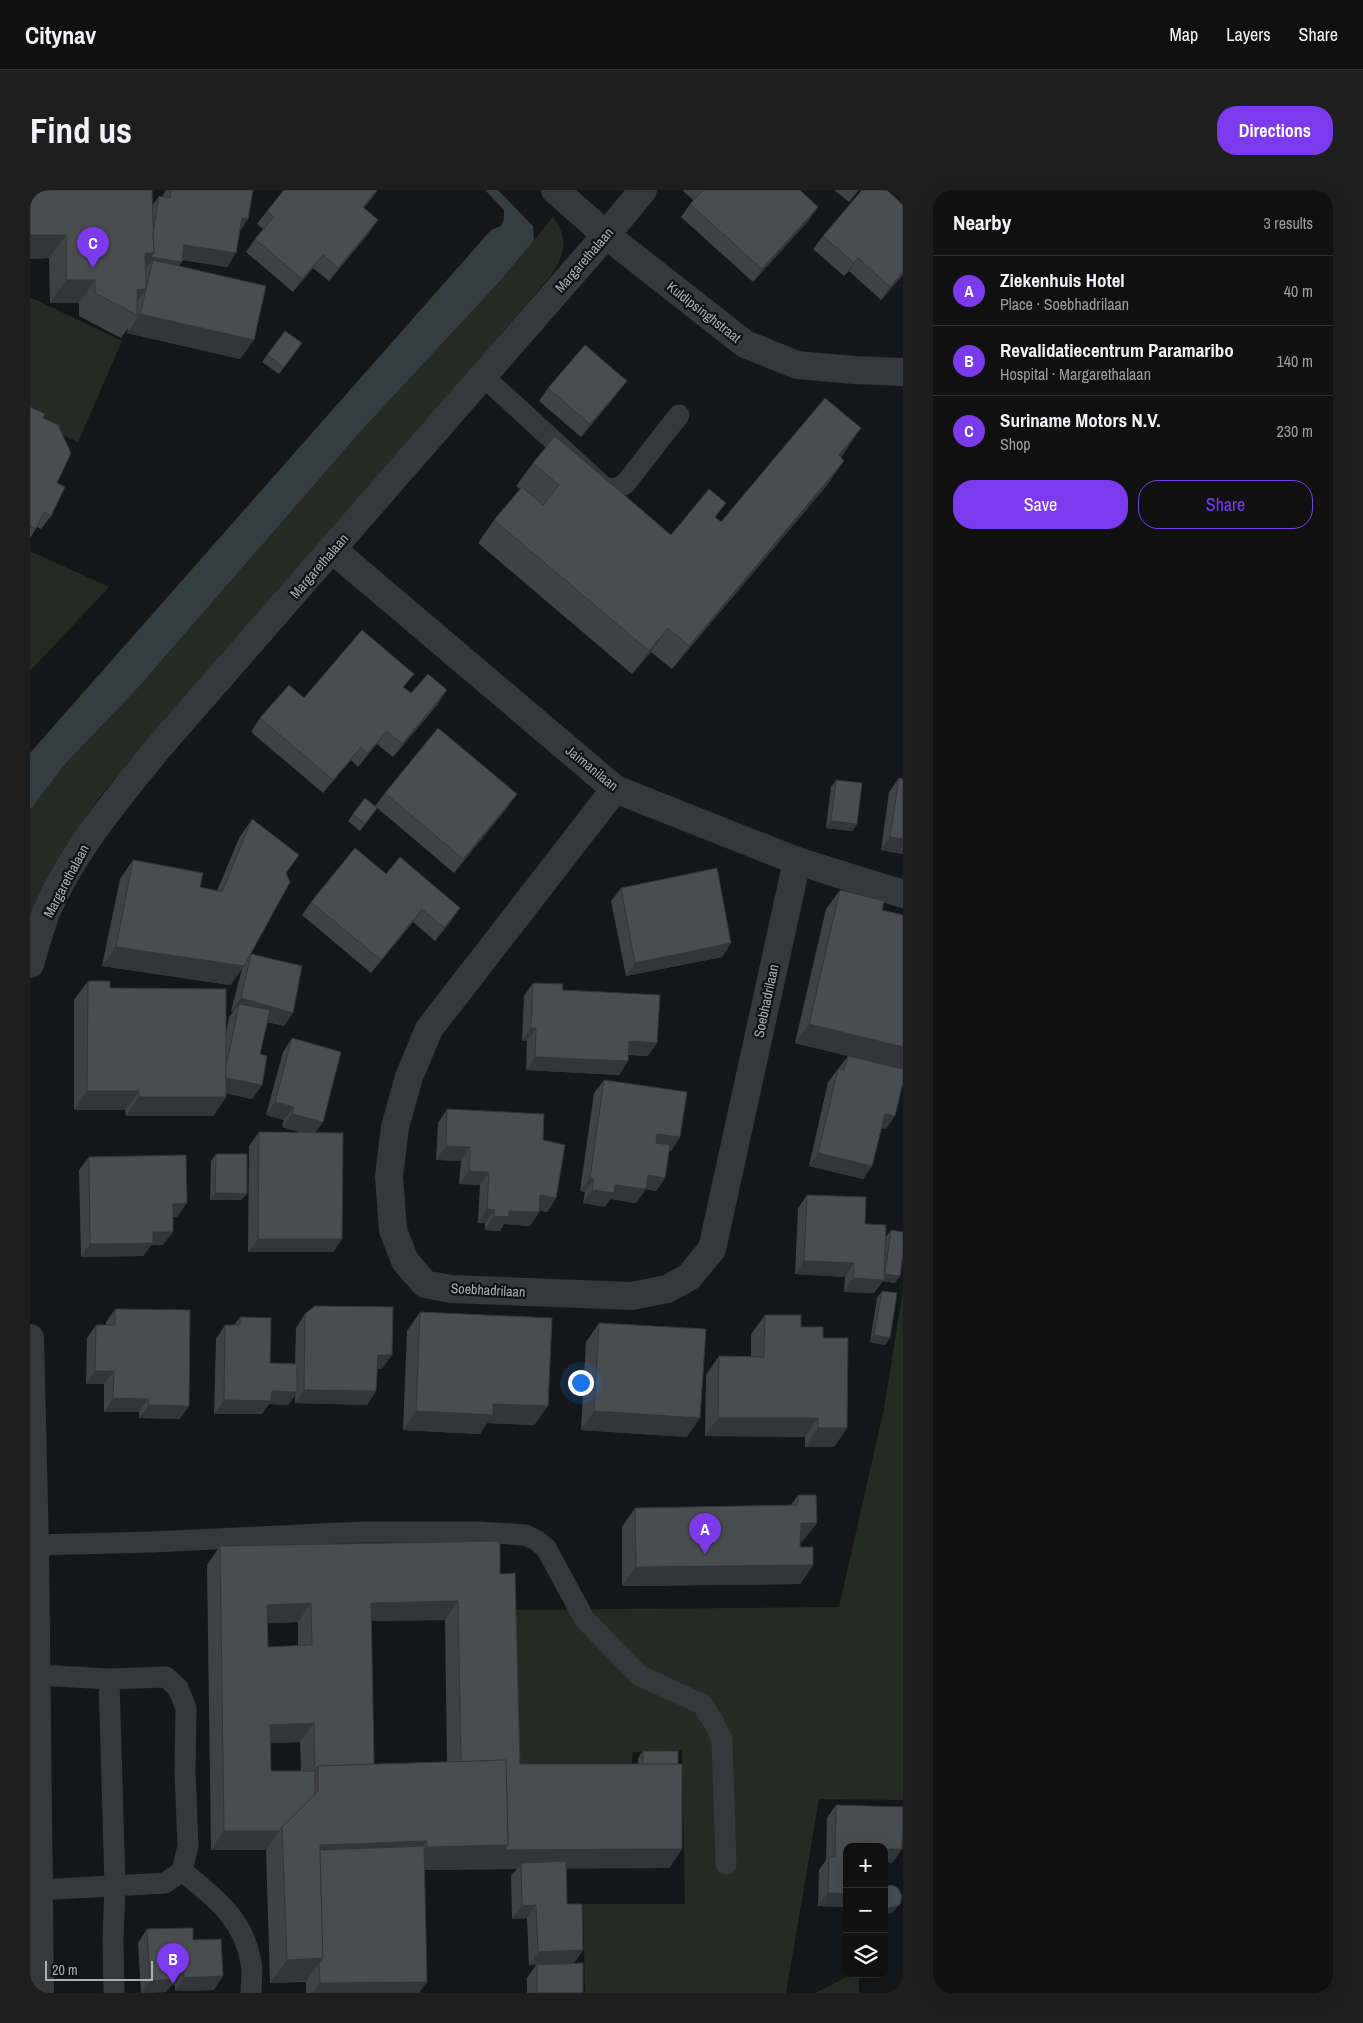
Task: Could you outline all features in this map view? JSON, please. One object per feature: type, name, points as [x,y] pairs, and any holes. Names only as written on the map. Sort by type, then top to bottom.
[{"type":"street","name":"Kuldipsinghstraat","points":[[555,190],[606,235],[744,344],[797,365],[903,372]]},
{"type":"street","name":"Margarethalaan","points":[[30,964],[46,913],[72,862],[104,816],[159,748],[484,377],[606,235],[642,190]]},
{"type":"street","name":"Jaimanilaan","points":[[334,550],[615,789],[797,861],[903,894]]},
{"type":"street","name":"Soebhadrilaan","points":[[615,789],[429,1029],[409,1077],[395,1127],[388,1176],[393,1230],[405,1261],[425,1284],[451,1289],[632,1296],[667,1289],[689,1277],[712,1249],[797,861]]},
{"type":"street","points":[[30,1338],[37,1675],[40,1993]]},
{"type":"lane","points":[[484,377],[604,487],[616,489],[625,484],[679,415]]},
{"type":"lane","points":[[35,1545],[152,1542],[363,1532],[479,1532],[525,1535],[536,1540],[546,1548],[585,1620],[640,1676],[702,1704],[714,1723],[722,1740],[726,1864]]},
{"type":"lane","points":[[37,1675],[109,1679],[166,1677],[178,1688],[186,1708],[185,1772],[188,1846],[182,1871],[165,1883],[38,1890]]},
{"type":"lane","points":[[109,1679],[115,1885],[114,1993]]},
{"type":"lane","points":[[182,1871],[221,1902],[241,1930],[251,1962],[251,1993]]},
{"type":"shaded area","points":[[485,190],[498,190],[533,226],[534,240],[501,280],[361,431],[136,690],[66,763],[30,810],[30,753],[491,230],[501,226],[504,219],[504,210]]},
{"type":"shaded area","points":[[553,217],[561,231],[563,245],[560,259],[552,274],[98,799],[55,864],[30,917],[30,810],[66,763],[136,690],[361,431],[501,280]]},
{"type":"shaded area","points":[[30,297],[122,341],[78,442],[30,419]]},
{"type":"shaded area","points":[[30,551],[109,587],[30,671]]},
{"type":"shaded area","points":[[903,1289],[903,1800],[819,1799],[786,1993],[585,1993],[583,1904],[685,1904],[682,1750],[633,1752],[631,1775],[517,1777],[507,1610],[839,1607],[884,1409]]},
{"type":"shaded area","points":[[844,1978],[859,1978],[859,1993],[815,1993]]},
{"type":"building","points":[[30,190],[152,190],[154,253],[145,253],[146,289],[137,290],[137,315],[95,293],[95,280],[66,280],[66,235],[30,235]]},
{"type":"building","points":[[171,190],[253,190],[248,219],[242,218],[236,253],[184,245],[182,262],[151,257],[154,253],[153,234],[159,196],[170,198]]},
{"type":"building","points":[[284,190],[377,190],[363,207],[378,220],[338,268],[323,255],[302,279],[255,239],[274,217],[267,211]]},
{"type":"building","points":[[703,190],[800,190],[818,207],[762,269],[690,204]]},
{"type":"building","points":[[862,190],[887,190],[903,205],[903,272],[890,287],[858,258],[854,263],[823,236]]},
{"type":"building","points":[[153,260],[266,286],[254,340],[140,314]]},
{"type":"building","points":[[285,331],[302,343],[284,367],[267,355]]},
{"type":"building","points":[[585,345],[627,381],[590,424],[548,388]]},
{"type":"building","points":[[825,398],[861,428],[839,455],[844,461],[689,646],[668,628],[649,651],[494,520],[522,487],[543,505],[559,485],[533,463],[555,436],[671,535],[709,489],[726,503],[715,517],[721,522]]},
{"type":"building","points":[[30,407],[45,414],[43,418],[58,425],[71,453],[57,483],[65,487],[51,516],[44,512],[36,529],[30,526]]},
{"type":"building","points":[[362,630],[414,674],[403,687],[411,693],[428,674],[447,690],[402,744],[387,731],[368,753],[361,747],[333,780],[260,718],[289,685],[304,698]]},
{"type":"building","points":[[438,728],[517,794],[463,859],[385,793]]},
{"type":"building","points":[[899,778],[903,779],[903,839],[890,837]]},
{"type":"building","points":[[836,780],[862,783],[857,824],[831,821]]},
{"type":"building","points":[[365,798],[377,808],[365,824],[353,814]]},
{"type":"building","points":[[252,819],[299,855],[286,873],[290,882],[244,966],[116,947],[133,860],[203,873],[200,887],[222,892]]},
{"type":"building","points":[[355,848],[386,874],[400,857],[460,908],[444,928],[422,909],[381,960],[311,902]]},
{"type":"building","points":[[717,868],[731,943],[635,963],[621,888]]},
{"type":"building","points":[[840,890],[884,901],[882,910],[903,915],[903,1047],[809,1024]]},
{"type":"building","points":[[251,954],[302,966],[293,1013],[241,998]]},
{"type":"building","points":[[88,981],[110,981],[110,988],[226,989],[226,1097],[139,1097],[139,1091],[87,1091]]},
{"type":"building","points":[[533,983],[563,984],[562,990],[660,995],[657,1043],[629,1041],[628,1061],[535,1057],[536,1028],[531,1028]]},
{"type":"building","points":[[239,1004],[270,1010],[260,1054],[267,1056],[262,1085],[226,1078],[226,1067]]},
{"type":"building","points":[[292,1038],[341,1052],[323,1122],[292,1114],[294,1107],[275,1102]]},
{"type":"building","points":[[848,1056],[903,1069],[903,1082],[895,1116],[885,1114],[872,1166],[818,1153],[838,1069],[844,1070]]},
{"type":"building","points":[[604,1080],[687,1092],[680,1137],[657,1134],[656,1143],[670,1145],[665,1178],[648,1175],[646,1189],[615,1185],[614,1193],[592,1190],[594,1179],[590,1178]]},
{"type":"building","points":[[447,1109],[544,1114],[543,1140],[565,1145],[556,1198],[540,1195],[539,1212],[509,1211],[509,1217],[494,1216],[495,1210],[487,1209],[489,1172],[469,1171],[470,1147],[446,1146]]},
{"type":"building","points":[[259,1132],[343,1133],[342,1239],[258,1239]]},
{"type":"building","points":[[216,1154],[247,1154],[247,1194],[215,1193]]},
{"type":"building","points":[[186,1155],[187,1203],[173,1204],[173,1232],[153,1232],[153,1243],[90,1244],[89,1157]]},
{"type":"building","points":[[807,1195],[866,1197],[865,1224],[886,1225],[884,1280],[853,1278],[854,1263],[804,1261]]},
{"type":"building","points":[[891,1230],[903,1232],[900,1276],[885,1274]]},
{"type":"building","points":[[882,1291],[897,1293],[890,1338],[874,1335]]},
{"type":"building","points":[[315,1306],[393,1307],[392,1355],[378,1355],[376,1391],[304,1390],[305,1314]]},
{"type":"building","points":[[115,1309],[190,1310],[189,1406],[149,1405],[148,1399],[113,1398],[114,1371],[95,1371],[96,1325],[115,1325]]},
{"type":"building","points":[[420,1312],[552,1318],[548,1406],[493,1404],[493,1415],[416,1411]]},
{"type":"building","points":[[765,1315],[801,1315],[801,1327],[823,1327],[823,1338],[848,1338],[847,1428],[818,1428],[818,1418],[718,1418],[719,1356],[764,1357]]},
{"type":"building","points":[[240,1317],[271,1318],[270,1363],[297,1364],[297,1392],[272,1391],[271,1401],[224,1400],[225,1325],[240,1325]]},
{"type":"building","points":[[599,1323],[706,1329],[700,1418],[594,1411]]},
{"type":"building","points":[[798,1495],[816,1495],[817,1523],[801,1523],[800,1547],[813,1547],[813,1565],[636,1567],[635,1508],[798,1505]]},
{"type":"building","points":[[500,1541],[500,1574],[515,1573],[520,1764],[682,1764],[682,1849],[504,1850],[508,1845],[506,1760],[461,1762],[458,1601],[371,1603],[374,1764],[318,1766],[315,1771],[315,1794],[279,1831],[224,1831],[220,1546]],"holes":[[[311,1603],[312,1645],[268,1647],[267,1605]],[[314,1723],[315,1771],[271,1771],[270,1725]]]},
{"type":"building","points":[[643,1751],[678,1751],[678,1764],[643,1764]]},
{"type":"building","points":[[506,1760],[508,1845],[427,1847],[427,1841],[320,1845],[323,1958],[287,1960],[282,1827],[318,1791],[318,1766]]},
{"type":"building","points":[[836,1805],[903,1807],[902,1849],[889,1849],[888,1860],[888,1843],[843,1843],[843,1894],[828,1893],[829,1857],[835,1857]]},
{"type":"building","points":[[424,1846],[427,1982],[320,1983],[319,1963],[323,1958],[320,1850]]},
{"type":"building","points":[[566,1861],[567,1904],[582,1904],[583,1950],[538,1952],[536,1905],[522,1906],[521,1863]]},
{"type":"building","points":[[888,1886],[898,1888],[902,1896],[900,1904],[888,1908],[888,1888]]},
{"type":"building","points":[[193,1928],[193,1940],[221,1939],[223,1976],[184,1978],[184,1971],[176,1971],[176,1979],[150,1981],[147,1929]]},
{"type":"building","points":[[583,1963],[583,1993],[537,1993],[537,1965]]},
{"type":"place","name":"Suriname Motors N.V.","points":[[93,268]]},
{"type":"place","name":"Ziekenhuis Hotel","points":[[705,1554]]},
{"type":"place","name":"Revalidatiecentrum Paramaribo","points":[[173,1984]]}]
